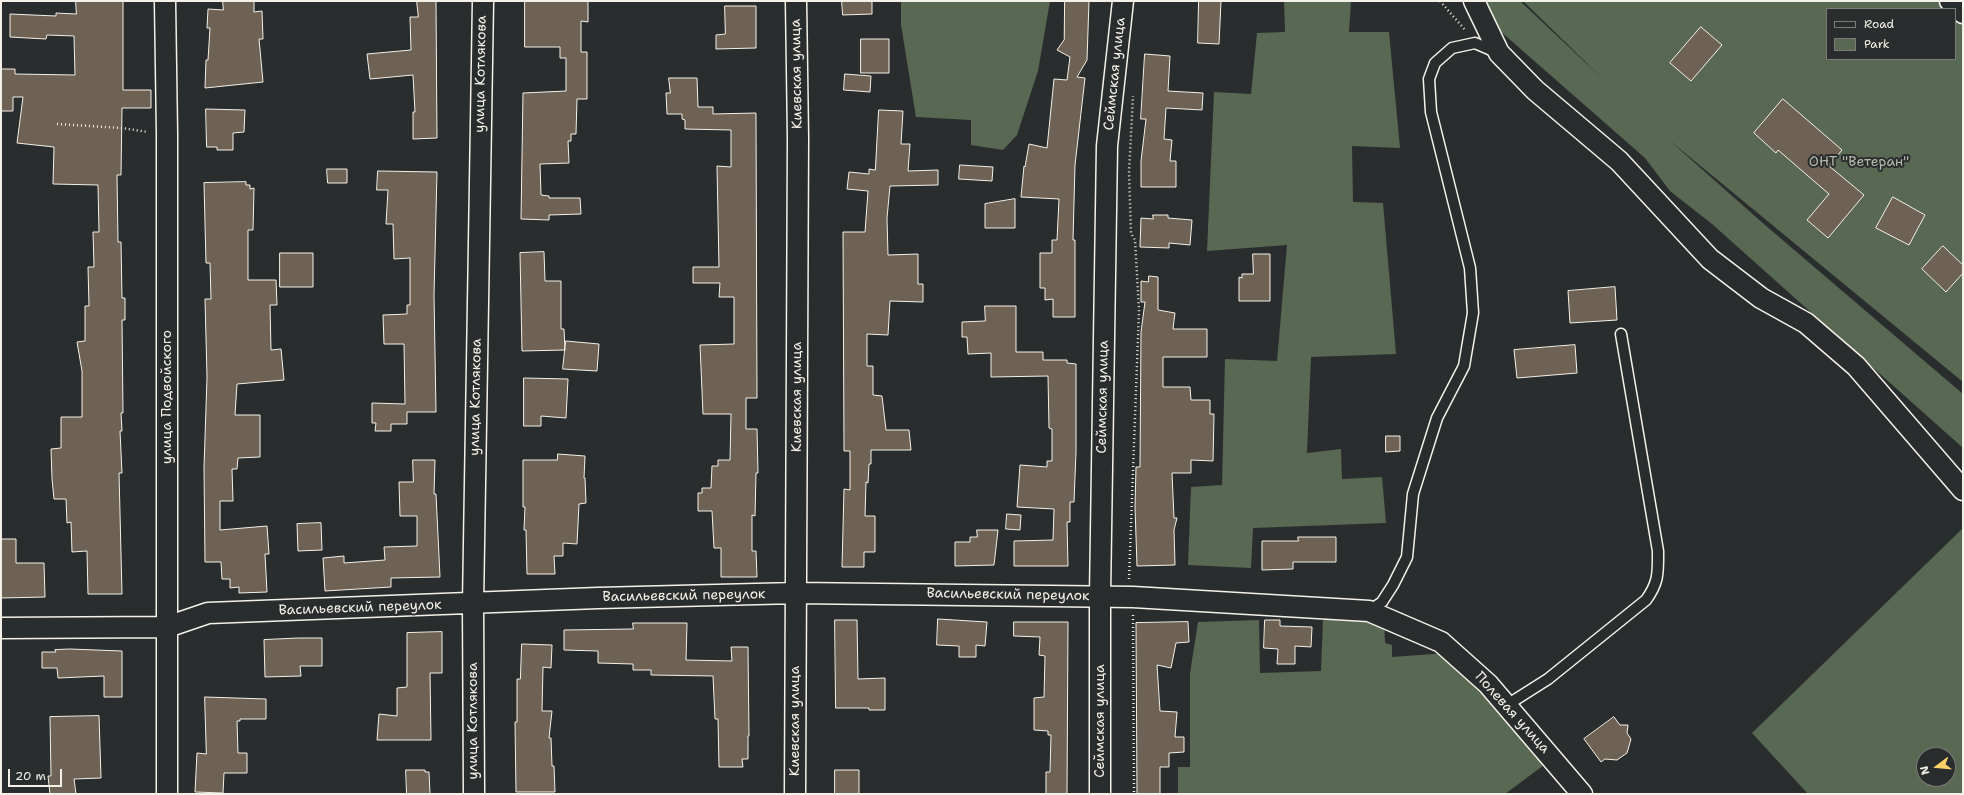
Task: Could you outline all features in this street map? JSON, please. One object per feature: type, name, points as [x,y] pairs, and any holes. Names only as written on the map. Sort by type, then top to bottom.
[{"type":"street","name":"улица Подвойского","points":[[165,1],[167,134],[167,794]]},
{"type":"street","name":"улица Котлякова","points":[[474,794],[473,604],[483,1]]},
{"type":"street","name":"Киевская улица","points":[[795,794],[798,154],[796,1]]},
{"type":"street","name":"Сеймская улица","points":[[1100,794],[1100,596],[1107,146],[1123,1]]},
{"type":"street","points":[[1474,1],[1499,53],[1535,90],[1619,161],[1710,258],[1761,298],[1806,323],[1856,366],[1963,490]]},
{"type":"street","points":[[1950,1],[1963,13]]},
{"type":"street","name":"Васильевский переулок","points":[[1,628],[167,627],[208,613],[598,598],[796,593],[1133,597],[1369,611]]},
{"type":"street","name":"Полевая улица","points":[[1369,611],[1441,642],[1488,684],[1582,794]]},
{"type":"lane","points":[[1369,611],[1382,602],[1393,585],[1407,557],[1413,494],[1437,418],[1464,366],[1473,313],[1470,268],[1431,112],[1429,79],[1435,63],[1452,48],[1475,43],[1499,53]]},
{"type":"lane","points":[[1507,705],[1548,679],[1646,600],[1654,589],[1658,577],[1658,551],[1621,334]]},
{"type":"path","points":[[1440,1],[1475,43]]},
{"type":"path","points":[[1134,91],[1129,173],[1131,232],[1135,240],[1138,310],[1128,592],[1133,597],[1134,794]]},
{"type":"path","points":[[57,124],[122,128],[167,134]]},
{"type":"green space","points":[[901,1],[1050,1],[1038,71],[1017,135],[1003,150],[971,145],[971,120],[916,117],[901,25]]},
{"type":"green space","points":[[1284,1],[1351,1],[1349,32],[1389,32],[1400,148],[1352,146],[1353,202],[1383,203],[1396,354],[1311,357],[1307,453],[1341,449],[1342,479],[1382,477],[1386,523],[1253,528],[1251,568],[1188,565],[1191,487],[1222,485],[1225,359],[1277,361],[1287,245],[1207,251],[1214,92],[1251,94],[1257,33],[1285,32]]},
{"type":"green space","name":"ОНТ \"Ветеран\"","points":[[1482,1],[1520,1],[1604,80],[1523,1],[1963,1],[1963,382],[1669,140],[1765,225],[1963,394],[1963,448],[1712,224],[1670,191],[1645,158],[1483,16]]},
{"type":"green space","points":[[1963,528],[1963,794],[1808,794],[1752,733]]},
{"type":"green space","points":[[1259,620],[1260,673],[1321,671],[1323,620],[1384,620],[1385,643],[1392,645],[1392,657],[1447,653],[1544,765],[1505,794],[1178,794],[1178,767],[1190,767],[1190,673],[1198,622]]},
{"type":"building","points":[[76,1],[123,1],[123,90],[151,90],[151,108],[122,108],[121,175],[117,175],[118,242],[121,242],[122,298],[125,298],[125,320],[122,320],[123,413],[121,413],[122,431],[120,431],[122,473],[119,473],[122,594],[88,594],[87,551],[72,552],[71,522],[67,523],[66,499],[54,499],[52,479],[51,449],[61,448],[61,417],[82,417],[82,371],[77,342],[85,341],[85,306],[89,306],[88,267],[94,267],[93,232],[99,232],[98,185],[53,184],[54,147],[17,143],[23,97],[13,97],[13,111],[1,111],[1,69],[15,69],[15,74],[75,75],[74,36],[47,35],[46,39],[10,37],[10,14],[56,16],[56,13],[76,14]]},
{"type":"building","points":[[223,1],[254,1],[254,12],[262,11],[263,39],[259,39],[263,82],[205,88],[206,60],[208,60],[210,28],[207,28],[208,9],[223,10]]},
{"type":"building","points":[[417,1],[436,1],[437,138],[413,139],[413,112],[415,112],[413,75],[370,79],[367,54],[411,50],[410,17],[418,17]]},
{"type":"building","points":[[525,1],[588,1],[588,22],[581,21],[581,52],[587,52],[587,99],[577,99],[576,134],[571,134],[571,141],[568,141],[569,163],[540,164],[541,195],[549,196],[549,198],[580,198],[581,214],[549,215],[549,220],[521,219],[523,93],[566,91],[566,58],[560,58],[560,47],[525,47]]},
{"type":"building","points":[[842,1],[872,1],[872,14],[843,15]]},
{"type":"building","points":[[1065,1],[1089,1],[1087,60],[1077,77],[1085,78],[1075,165],[1073,240],[1075,240],[1075,317],[1053,317],[1053,299],[1045,300],[1045,288],[1040,288],[1040,253],[1052,253],[1052,240],[1057,240],[1059,199],[1021,197],[1024,166],[1025,167],[1029,144],[1047,148],[1054,79],[1067,80],[1070,57],[1057,50],[1064,40]]},
{"type":"building","points":[[1199,1],[1221,1],[1219,44],[1198,43]]},
{"type":"building","points":[[725,6],[756,6],[756,48],[716,49],[716,35],[725,34]]},
{"type":"building","points":[[1701,27],[1722,45],[1691,81],[1670,63]]},
{"type":"building","points":[[861,39],[889,39],[889,73],[861,73]]},
{"type":"building","points":[[1145,54],[1170,56],[1168,91],[1203,93],[1202,110],[1166,108],[1164,139],[1172,140],[1170,161],[1176,161],[1176,187],[1141,187],[1141,161],[1146,119],[1141,119]]},
{"type":"building","points":[[845,74],[871,76],[870,92],[844,90]]},
{"type":"building","points":[[669,78],[697,78],[698,107],[713,107],[713,114],[756,113],[757,398],[746,398],[746,429],[757,429],[758,473],[756,473],[755,516],[752,515],[752,551],[756,551],[757,577],[721,577],[721,548],[714,548],[712,511],[698,511],[698,493],[702,493],[702,488],[711,488],[712,466],[718,466],[718,460],[730,460],[731,414],[703,414],[700,345],[734,344],[734,297],[719,297],[720,283],[693,283],[693,267],[719,267],[717,166],[731,167],[731,130],[685,129],[685,120],[682,119],[682,114],[667,114],[666,93],[670,93]]},
{"type":"building","points":[[1783,99],[1842,150],[1829,166],[1864,195],[1828,238],[1807,220],[1829,194],[1778,150],[1776,153],[1754,133]]},
{"type":"building","points":[[206,109],[245,110],[244,132],[233,133],[233,150],[217,150],[217,147],[207,147]]},
{"type":"building","points":[[879,110],[903,111],[901,144],[910,144],[908,171],[938,170],[938,185],[890,186],[887,218],[888,255],[918,254],[918,284],[923,284],[923,302],[890,301],[888,335],[867,334],[867,366],[873,366],[873,395],[882,396],[886,430],[909,430],[911,450],[871,450],[871,464],[869,464],[868,483],[866,482],[865,516],[875,516],[875,552],[864,552],[864,567],[842,567],[844,489],[850,490],[850,451],[844,451],[843,232],[865,232],[868,191],[847,189],[849,172],[869,174],[869,169],[875,170]]},
{"type":"building","points":[[960,165],[993,167],[992,181],[959,179]]},
{"type":"building","points":[[327,169],[347,169],[347,183],[328,183]]},
{"type":"building","points":[[378,171],[437,172],[434,295],[436,412],[407,412],[407,424],[391,424],[391,431],[375,431],[376,423],[372,423],[372,403],[405,404],[404,344],[384,344],[383,315],[407,314],[407,305],[410,305],[410,258],[394,259],[393,224],[386,224],[388,190],[377,190]]},
{"type":"building","points":[[246,182],[246,185],[250,185],[250,189],[254,188],[253,230],[248,230],[248,280],[276,280],[277,305],[270,305],[271,350],[281,349],[284,380],[237,384],[235,415],[260,415],[260,457],[238,458],[237,469],[232,469],[233,501],[220,501],[220,530],[267,526],[269,554],[265,554],[267,592],[239,593],[239,587],[230,588],[230,579],[222,579],[221,562],[205,562],[204,468],[207,377],[205,299],[211,299],[210,263],[206,263],[204,183]]},
{"type":"building","points":[[1893,197],[1925,215],[1909,245],[1876,228]]},
{"type":"building","points":[[1015,199],[1015,228],[985,228],[985,204]]},
{"type":"building","points":[[1153,215],[1168,215],[1168,218],[1192,220],[1190,245],[1169,243],[1169,248],[1140,247],[1141,218],[1153,219]]},
{"type":"building","points":[[1943,246],[1963,265],[1963,273],[1946,292],[1922,269]]},
{"type":"building","points":[[544,252],[545,281],[561,281],[561,329],[564,329],[565,350],[522,351],[520,253]]},
{"type":"building","points":[[280,253],[313,253],[313,287],[280,287]]},
{"type":"building","points":[[1253,254],[1270,254],[1270,301],[1239,301],[1239,277],[1242,278],[1242,274],[1253,274]]},
{"type":"building","points":[[1149,276],[1158,277],[1158,310],[1175,313],[1173,329],[1207,329],[1207,357],[1163,357],[1163,387],[1190,387],[1191,400],[1210,400],[1210,414],[1214,414],[1213,461],[1191,460],[1191,473],[1172,473],[1174,518],[1177,518],[1174,530],[1175,565],[1137,566],[1135,507],[1136,467],[1140,467],[1141,332],[1145,302],[1141,302],[1141,281],[1148,282]]},
{"type":"building","points":[[1615,287],[1617,320],[1570,323],[1568,291]]},
{"type":"building","points":[[985,306],[1016,306],[1016,352],[1043,352],[1043,360],[1067,360],[1067,363],[1076,364],[1076,452],[1074,502],[1070,502],[1070,522],[1067,522],[1068,566],[1014,566],[1014,541],[1053,540],[1054,509],[1017,507],[1020,465],[1047,467],[1047,461],[1052,461],[1052,429],[1049,428],[1048,376],[991,377],[991,353],[968,354],[967,337],[962,337],[962,322],[985,321]]},
{"type":"building","points":[[566,341],[599,344],[597,371],[563,369]]},
{"type":"building","points":[[1575,345],[1577,373],[1517,378],[1514,350]]},
{"type":"building","points":[[524,378],[568,379],[566,418],[541,416],[541,426],[524,426]]},
{"type":"building","points":[[1386,436],[1400,436],[1400,451],[1386,452]]},
{"type":"building","points":[[558,454],[585,456],[584,478],[586,503],[579,504],[577,544],[563,543],[563,556],[554,556],[555,574],[527,574],[526,530],[524,530],[525,507],[523,507],[523,460],[557,460]]},
{"type":"building","points":[[413,460],[435,460],[434,494],[436,494],[440,577],[391,578],[391,587],[325,591],[323,558],[344,556],[344,563],[385,560],[384,547],[417,546],[417,516],[400,516],[399,482],[413,482]]},
{"type":"building","points":[[1007,514],[1021,515],[1020,530],[1006,529]]},
{"type":"building","points":[[321,523],[322,550],[298,551],[297,524]]},
{"type":"building","points":[[977,530],[998,530],[994,565],[955,566],[955,542],[970,542],[970,537],[977,537]]},
{"type":"building","points":[[1298,537],[1336,537],[1336,562],[1293,562],[1293,569],[1262,570],[1262,541],[1298,541]]},
{"type":"building","points":[[1,539],[16,539],[16,563],[44,563],[45,597],[1,598]]},
{"type":"building","points":[[938,619],[987,622],[985,646],[976,645],[976,657],[959,657],[959,646],[937,645]]},
{"type":"building","points":[[835,620],[857,620],[858,679],[885,678],[885,710],[869,710],[869,708],[836,708]]},
{"type":"building","points":[[1265,620],[1280,620],[1280,626],[1312,627],[1311,647],[1295,646],[1295,664],[1277,664],[1278,649],[1264,648]]},
{"type":"building","points":[[1014,622],[1068,622],[1067,794],[1046,794],[1046,772],[1050,772],[1051,735],[1048,735],[1048,731],[1034,730],[1034,698],[1044,697],[1045,656],[1039,655],[1040,637],[1014,636]]},
{"type":"building","points":[[1188,622],[1189,642],[1176,643],[1171,668],[1157,665],[1160,711],[1177,712],[1175,737],[1184,737],[1184,752],[1169,753],[1169,767],[1160,767],[1160,794],[1137,794],[1136,623]]},
{"type":"building","points":[[633,623],[687,623],[686,660],[732,661],[731,647],[748,647],[749,736],[748,759],[742,759],[743,767],[719,767],[718,719],[715,719],[713,676],[651,675],[651,670],[633,670],[633,664],[598,663],[598,651],[564,650],[564,630],[633,629]]},
{"type":"building","points":[[442,632],[442,673],[430,673],[431,740],[377,740],[379,714],[397,716],[397,688],[407,687],[407,633]]},
{"type":"building","points":[[322,638],[322,666],[300,666],[301,676],[265,677],[264,640]]},
{"type":"building","points":[[522,644],[552,645],[551,668],[543,667],[542,711],[552,711],[549,738],[551,738],[555,792],[516,792],[515,722],[517,722],[517,679],[520,679]]},
{"type":"building","points":[[70,649],[122,651],[122,697],[104,697],[104,676],[58,678],[57,668],[42,668],[42,652],[56,652],[55,650]]},
{"type":"building","points":[[205,697],[266,699],[266,719],[240,719],[240,721],[237,721],[238,753],[247,753],[247,773],[224,773],[223,793],[195,792],[197,753],[206,754]]},
{"type":"building","points":[[99,716],[101,778],[74,779],[76,794],[50,794],[48,776],[51,776],[50,717]]},
{"type":"building","points":[[1614,717],[1620,725],[1628,725],[1627,733],[1631,739],[1627,753],[1617,760],[1605,759],[1601,762],[1584,739]]},
{"type":"building","points":[[406,770],[425,770],[425,772],[429,772],[430,794],[407,794]]},
{"type":"building","points":[[835,770],[859,770],[859,794],[835,794]]}]
